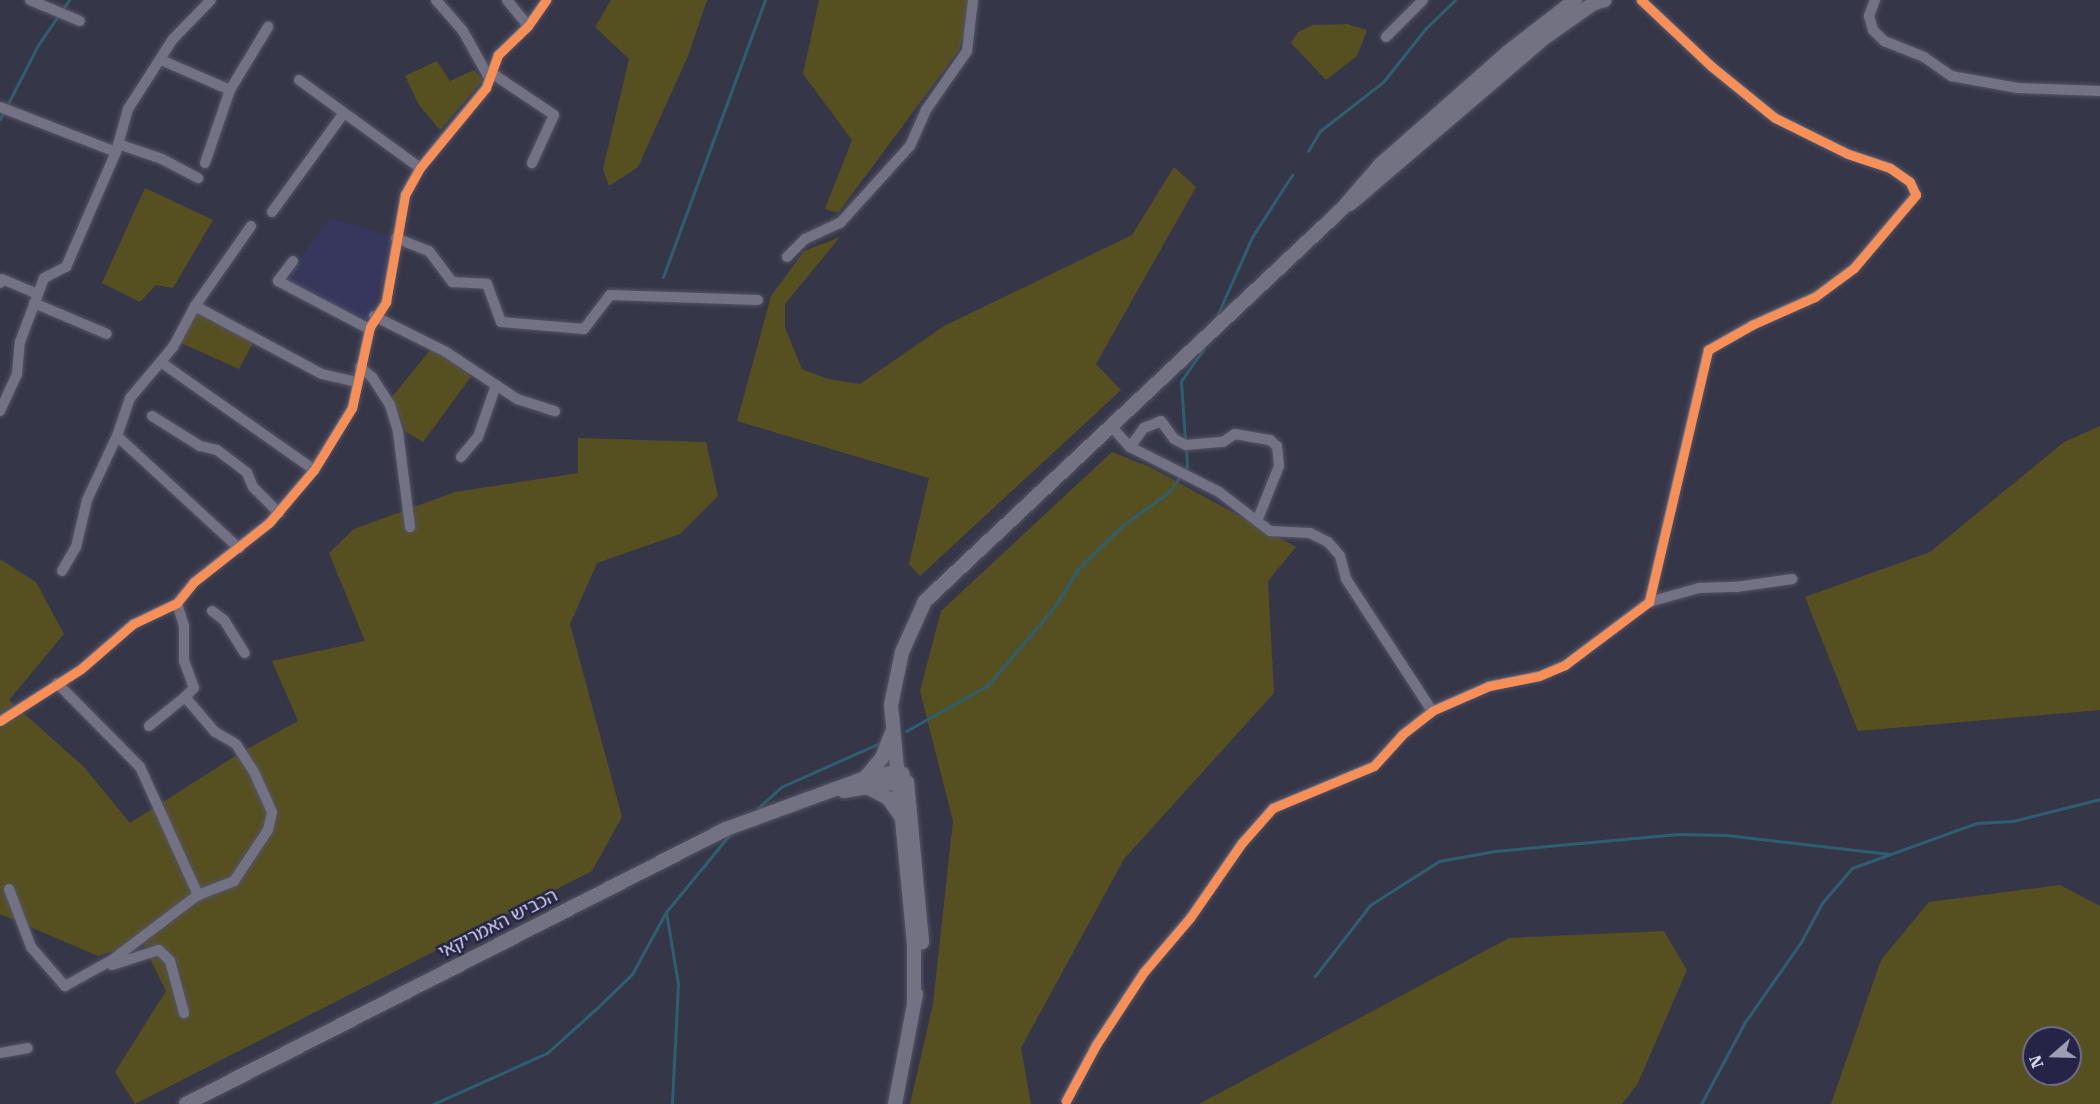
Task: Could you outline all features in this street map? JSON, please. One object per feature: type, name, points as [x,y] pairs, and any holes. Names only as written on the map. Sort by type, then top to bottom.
[{"type":"main road","points":[[895,1104],[922,954],[891,705],[898,669],[913,620],[925,601],[1110,426],[1341,210],[1358,200],[1575,0]]},
{"type":"main road","points":[[1512,56],[1594,3],[1605,0]]},
{"type":"main road","points":[[898,669],[900,816],[914,944],[914,1002]]},
{"type":"main road","points":[[866,783],[886,750],[893,726]]},
{"type":"main road","points":[[866,783],[900,777]]},
{"type":"main road","points":[[866,783],[888,798],[900,816]]},
{"type":"main road","name":"הכביש האמריקאי","points":[[186,1104],[691,845],[761,814],[866,783]]},
{"type":"street","points":[[30,0],[80,21]]},
{"type":"street","points":[[0,411],[17,374],[20,342],[44,278],[66,267],[117,148],[128,109],[192,15],[211,0]]},
{"type":"street","points":[[436,0],[462,32],[489,74],[554,115],[532,163]]},
{"type":"street","points":[[507,0],[528,26]]},
{"type":"street","points":[[0,721],[81,669],[134,624],[177,603],[194,582],[239,548],[279,513],[314,470],[352,408],[369,329],[374,316],[386,302],[405,195],[420,168],[472,109],[486,88],[489,74],[498,55],[528,26],[546,0]]},
{"type":"street","points":[[787,257],[805,240],[841,222],[910,146],[926,110],[967,51],[973,0]]},
{"type":"street","points":[[1386,38],[1423,0]]},
{"type":"street","points":[[1641,0],[1711,66],[1775,118],[1848,154],[1890,168],[1910,182],[1916,195],[1854,268],[1815,297],[1752,325],[1708,350],[1649,602]]},
{"type":"street","points":[[1875,0],[1869,16],[1874,30],[1884,41],[1924,57],[1951,76],[2018,88],[2100,92]]},
{"type":"street","points":[[205,164],[230,90],[268,27]]},
{"type":"street","points":[[161,60],[230,90]]},
{"type":"street","points":[[299,80],[420,168]]},
{"type":"street","points":[[0,107],[117,148],[162,159],[198,178]]},
{"type":"street","points":[[272,212],[344,112]]},
{"type":"street","points":[[62,572],[76,547],[87,500],[117,436],[130,398],[162,363],[195,306],[251,226]]},
{"type":"street","points":[[396,238],[429,251],[452,282],[487,284],[501,322],[584,329],[610,295],[758,300]]},
{"type":"street","points":[[293,261],[278,281],[369,329]]},
{"type":"street","points":[[0,283],[2,279],[106,334]]},
{"type":"street","points":[[195,306],[322,374],[357,382]]},
{"type":"street","points":[[374,316],[446,352],[518,399],[555,411]]},
{"type":"street","points":[[162,363],[314,470]]},
{"type":"street","points":[[360,367],[372,376],[390,405],[398,432],[410,527]]},
{"type":"street","points":[[461,457],[478,437],[496,385]]},
{"type":"street","points":[[152,416],[200,446],[217,450],[247,473],[253,487],[279,513]]},
{"type":"street","points":[[1130,447],[1144,428],[1161,421],[1174,439],[1186,445],[1223,441],[1235,434],[1270,440],[1277,446],[1279,466],[1257,521]]},
{"type":"street","points":[[1110,426],[1130,447],[1219,492],[1270,531],[1310,533],[1328,542],[1340,556],[1346,579],[1432,711]]},
{"type":"street","points":[[117,436],[239,548]]},
{"type":"street","points":[[1066,1101],[1095,1045],[1144,972],[1190,918],[1242,843],[1273,808],[1374,766],[1403,734],[1432,711],[1489,686],[1539,676],[1565,665],[1649,602],[1700,588],[1736,587],[1792,579]]},
{"type":"street","points":[[149,726],[195,688],[184,661],[184,626],[177,603]]},
{"type":"street","points":[[212,611],[224,620],[245,653]]},
{"type":"street","points":[[57,683],[140,767],[198,895]]},
{"type":"street","points":[[9,890],[31,947],[65,986],[107,963],[198,895],[234,881],[268,830],[272,812],[265,791],[236,744],[215,732],[184,697]]},
{"type":"street","points":[[107,963],[109,966],[159,950],[170,961],[184,1013]]},
{"type":"street","points":[[0,1053],[28,1048]]},
{"type":"shaded area","points":[[611,0],[707,0],[688,56],[638,167],[609,186],[603,169],[629,59],[595,27]]},
{"type":"shaded area","points":[[819,0],[976,0],[959,50],[838,213],[825,209],[852,140],[803,74]]},
{"type":"shaded area","points":[[1347,24],[1367,30],[1357,56],[1326,80],[1291,43],[1298,32],[1313,25]]},
{"type":"shaded area","points":[[437,61],[450,81],[474,70],[483,80],[440,130],[419,105],[405,76]]},
{"type":"shaded area","points":[[1174,167],[1196,187],[1096,364],[1121,390],[920,576],[909,564],[929,478],[737,421],[771,296],[804,251],[840,237],[785,304],[785,328],[802,369],[828,379],[860,384],[944,326],[1132,235]]},
{"type":"shaded area","points":[[145,188],[213,220],[173,288],[156,285],[140,302],[102,283]]},
{"type":"shaded area","points":[[330,218],[391,236],[387,270],[367,322],[284,281]]},
{"type":"shaded area","points":[[197,311],[254,341],[239,369],[181,343]]},
{"type":"shaded area","points":[[431,349],[473,374],[423,442],[406,432],[392,397]]},
{"type":"shaded area","points":[[2100,426],[2100,710],[1858,731],[1805,597],[1930,552],[2064,442]]},
{"type":"shaded area","points":[[578,438],[706,442],[718,496],[680,534],[597,563],[570,624],[622,817],[592,871],[135,1104],[115,1072],[166,991],[142,942],[98,956],[0,914],[0,559],[36,582],[64,634],[9,700],[84,767],[130,823],[240,753],[298,721],[272,661],[365,641],[329,553],[354,529],[455,492],[578,473]]},
{"type":"shaded area","points":[[1112,452],[1150,467],[1296,547],[1268,581],[1274,693],[1124,859],[1021,1048],[1031,1104],[910,1104],[933,1004],[953,821],[920,691],[941,611]]},
{"type":"shaded area","points":[[2060,885],[2100,906],[2100,1104],[1831,1104],[1881,960],[1929,902]]},
{"type":"shaded area","points":[[1664,931],[1687,970],[1637,1085],[1622,1104],[1199,1104],[1509,938]]},
{"type":"waterway","points":[[0,119],[38,45],[69,0]]},
{"type":"waterway","points":[[663,277],[765,0]]},
{"type":"waterway","points":[[1308,151],[1320,131],[1383,82],[1426,28],[1455,0]]},
{"type":"waterway","points":[[1217,316],[1252,237],[1292,175]]},
{"type":"waterway","points":[[1185,440],[1181,381],[1203,349]]},
{"type":"waterway","points":[[906,731],[987,686],[1055,606],[1078,569],[1123,525],[1169,492],[1187,466],[1186,446]]},
{"type":"waterway","points":[[758,808],[781,787],[882,742]]},
{"type":"waterway","points":[[1701,1104],[1745,1022],[1801,942],[1822,903],[1852,868],[1976,823],[2013,821],[2100,799]]},
{"type":"waterway","points":[[433,1104],[547,1053],[597,1008],[632,974],[666,912],[730,834]]},
{"type":"waterway","points":[[1315,976],[1370,905],[1439,861],[1495,851],[1678,834],[1726,835],[1890,854]]},
{"type":"waterway","points":[[666,912],[678,984],[672,1104]]},
{"type":"cycle path","points":[[0,721],[81,669],[133,624],[177,603],[194,582],[269,523],[314,470],[352,408],[370,327],[386,302],[405,195],[420,168],[486,88],[498,55],[528,26],[546,0]]},
{"type":"cycle path","points":[[1066,1101],[1096,1045],[1144,972],[1190,918],[1242,843],[1273,808],[1374,766],[1403,734],[1432,711],[1489,686],[1539,676],[1565,665],[1649,602],[1708,350],[1752,325],[1815,297],[1854,268],[1916,195],[1910,182],[1890,168],[1848,154],[1775,118],[1711,66],[1641,0]]}]
